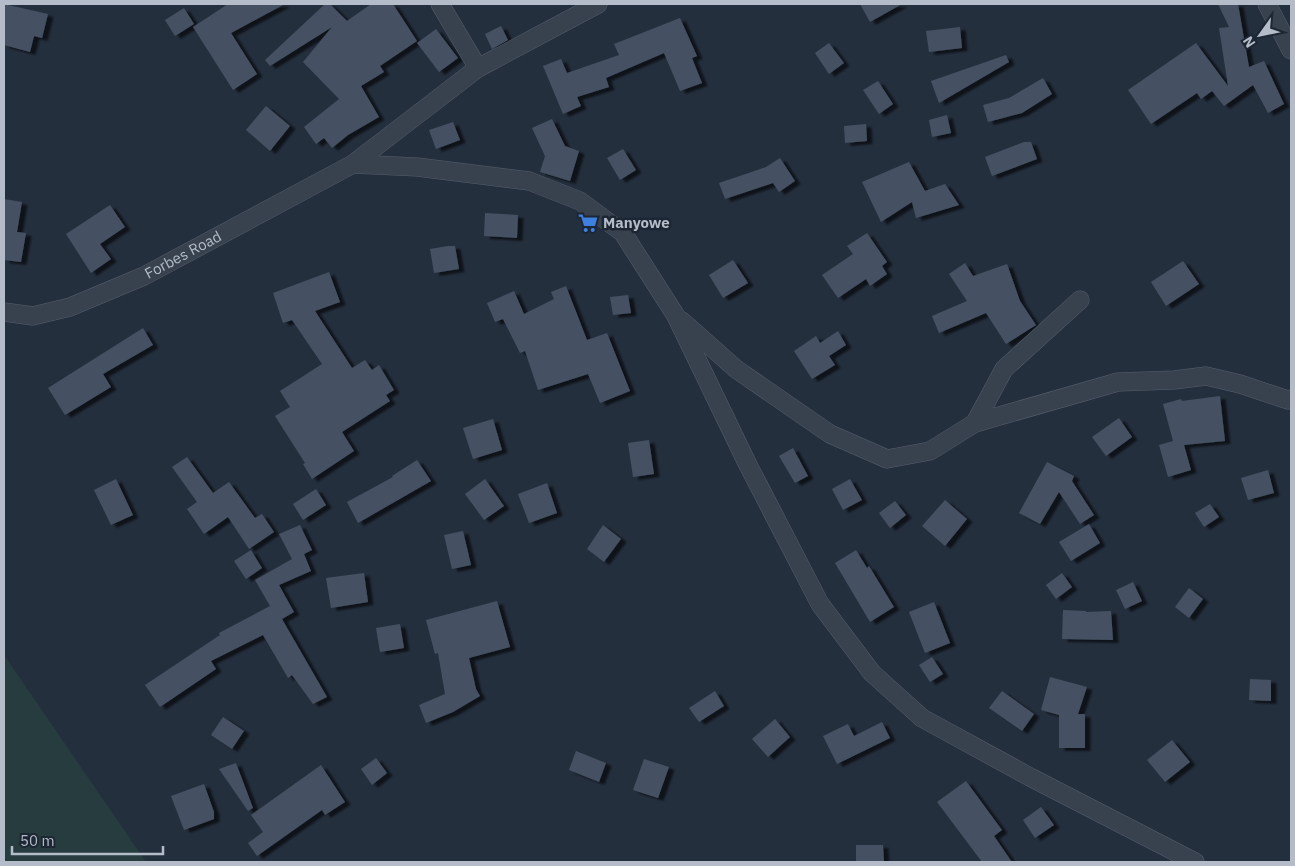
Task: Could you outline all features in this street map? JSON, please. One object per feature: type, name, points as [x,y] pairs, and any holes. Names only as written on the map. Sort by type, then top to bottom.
[{"type":"street","points":[[440,4],[478,68]]},
{"type":"street","name":"Forbes Road","points":[[4,312],[33,316],[70,307],[144,276],[353,164],[478,68],[598,4]]},
{"type":"street","points":[[1267,4],[1291,50]]},
{"type":"street","points":[[353,164],[417,167],[529,181],[580,201],[623,233],[676,316],[748,465],[820,604],[872,673],[922,718],[1030,777],[1195,862]]},
{"type":"street","points":[[975,423],[1004,369],[1080,300]]},
{"type":"street","points":[[676,316],[736,369],[830,434],[887,459],[930,451],[975,423],[1118,382],[1174,380],[1206,376],[1240,384],[1288,400],[1291,399]]},
{"type":"green space","points":[[4,655],[146,862],[4,862]]},
{"type":"building","points":[[4,4],[48,14],[42,38],[34,36],[30,52],[4,45]]},
{"type":"building","points":[[228,4],[285,4],[231,33],[257,74],[233,90],[193,27]]},
{"type":"building","points":[[325,4],[330,4],[347,21],[371,4],[393,4],[417,41],[380,66],[384,72],[361,86],[379,117],[348,135],[332,148],[324,138],[316,144],[304,127],[339,99],[303,62],[332,27],[270,66],[265,60]]},
{"type":"building","points":[[860,4],[902,4],[870,22]]},
{"type":"building","points":[[1218,4],[1238,4],[1249,67],[1264,61],[1284,104],[1268,113],[1253,85],[1224,106],[1212,91],[1201,99],[1197,93],[1151,124],[1128,90],[1196,43],[1228,86],[1219,28],[1229,27]]},
{"type":"building","points":[[184,8],[194,24],[175,36],[165,20]]},
{"type":"building","points":[[680,18],[697,56],[692,58],[702,83],[680,91],[664,53],[606,78],[609,87],[577,97],[581,106],[563,114],[543,66],[561,59],[567,73],[619,55],[614,44]]},
{"type":"building","points":[[501,26],[508,40],[492,49],[485,34]]},
{"type":"building","points":[[960,27],[962,48],[929,52],[926,31]]},
{"type":"building","points":[[436,29],[458,58],[439,72],[417,43]]},
{"type":"building","points":[[829,43],[844,63],[829,74],[815,53]]},
{"type":"building","points":[[1006,55],[1009,62],[939,103],[931,81]]},
{"type":"building","points":[[1043,78],[1052,94],[1022,113],[988,122],[983,105],[1009,98]]},
{"type":"building","points":[[878,81],[893,104],[879,114],[863,90]]},
{"type":"building","points":[[266,106],[290,126],[270,151],[246,130]]},
{"type":"building","points":[[947,115],[951,133],[932,137],[929,120]]},
{"type":"building","points":[[552,119],[565,146],[579,151],[570,181],[540,172],[545,156],[532,128]]},
{"type":"building","points":[[453,122],[460,140],[436,149],[429,130]]},
{"type":"building","points":[[866,124],[867,141],[845,143],[844,126]]},
{"type":"building","points":[[1024,142],[1031,142],[1037,159],[992,176],[985,157]]},
{"type":"building","points":[[623,149],[636,170],[620,180],[607,158]]},
{"type":"building","points":[[780,158],[795,181],[779,192],[773,183],[725,199],[719,183],[766,167]]},
{"type":"building","points":[[909,162],[925,191],[945,184],[959,205],[916,218],[912,202],[881,222],[862,182]]},
{"type":"building","points":[[4,199],[22,202],[17,232],[26,233],[21,262],[4,260]]},
{"type":"building","points":[[110,205],[125,227],[100,244],[111,259],[91,273],[66,234]]},
{"type":"building","points":[[485,213],[518,215],[517,238],[484,236]]},
{"type":"building","points":[[867,233],[887,262],[882,266],[887,274],[870,286],[866,279],[838,298],[822,275],[853,254],[847,246]]},
{"type":"building","points":[[455,246],[459,269],[434,273],[430,249]]},
{"type":"building","points":[[733,260],[748,283],[723,298],[709,275]]},
{"type":"building","points":[[1183,261],[1199,284],[1166,306],[1151,282]]},
{"type":"building","points":[[965,263],[973,276],[1007,264],[1020,301],[1036,325],[1006,344],[986,313],[939,333],[932,316],[967,301],[949,274]]},
{"type":"building","points":[[329,272],[340,302],[315,311],[352,368],[365,360],[372,370],[379,365],[394,390],[386,395],[390,401],[342,432],[354,451],[312,479],[303,464],[305,463],[275,416],[290,407],[280,391],[322,364],[292,320],[283,323],[273,293]]},
{"type":"building","points":[[566,286],[587,340],[607,333],[630,391],[600,403],[588,374],[538,390],[525,351],[520,353],[503,319],[495,322],[487,303],[514,291],[524,314],[554,299],[551,292]]},
{"type":"building","points":[[628,295],[631,313],[613,315],[610,297]]},
{"type":"building","points":[[143,328],[153,345],[103,374],[111,387],[65,415],[48,388]]},
{"type":"building","points":[[838,331],[846,345],[829,356],[835,365],[812,379],[794,351],[816,336],[820,343]]},
{"type":"building","points":[[1220,396],[1225,441],[1184,445],[1191,470],[1168,477],[1159,445],[1173,441],[1163,404],[1181,399],[1182,401]]},
{"type":"building","points":[[1119,418],[1132,437],[1106,456],[1092,437]]},
{"type":"building","points":[[493,419],[502,450],[473,459],[463,428]]},
{"type":"building","points":[[649,440],[654,474],[633,477],[628,443]]},
{"type":"building","points":[[793,448],[808,476],[795,483],[779,456]]},
{"type":"building","points":[[187,457],[213,493],[229,482],[255,518],[262,514],[274,532],[249,549],[228,517],[204,534],[187,509],[197,502],[172,467]]},
{"type":"building","points":[[417,460],[431,481],[358,523],[347,502],[393,477]]},
{"type":"building","points":[[1047,462],[1074,476],[1072,481],[1094,515],[1080,524],[1059,492],[1040,524],[1019,513]]},
{"type":"building","points":[[1268,470],[1274,493],[1248,500],[1241,478]]},
{"type":"building","points":[[116,479],[133,515],[111,525],[94,490]]},
{"type":"building","points":[[485,479],[504,506],[484,520],[465,494]]},
{"type":"building","points":[[850,479],[862,500],[843,510],[832,489]]},
{"type":"building","points":[[547,483],[557,513],[529,523],[518,494]]},
{"type":"building","points":[[316,489],[326,505],[303,520],[293,504]]},
{"type":"building","points":[[945,500],[967,519],[945,546],[922,526]]},
{"type":"building","points":[[895,501],[906,515],[890,528],[879,513]]},
{"type":"building","points":[[1210,504],[1219,517],[1204,527],[1195,513]]},
{"type":"building","points":[[1089,524],[1100,543],[1071,561],[1059,542]]},
{"type":"building","points":[[300,525],[312,550],[304,554],[311,571],[279,585],[294,612],[282,619],[327,697],[313,704],[292,675],[288,678],[263,635],[211,661],[216,669],[160,707],[145,685],[220,635],[219,633],[270,606],[255,580],[292,559],[279,534]]},
{"type":"building","points":[[603,525],[621,539],[604,562],[587,549]]},
{"type":"building","points":[[463,531],[471,565],[452,569],[444,535]]},
{"type":"building","points":[[251,550],[262,568],[246,579],[234,561]]},
{"type":"building","points":[[856,550],[867,568],[869,566],[894,607],[870,622],[835,563]]},
{"type":"building","points":[[364,573],[368,602],[331,608],[326,578]]},
{"type":"building","points":[[1062,573],[1072,587],[1056,599],[1046,585]]},
{"type":"building","points":[[1133,582],[1142,601],[1125,609],[1116,590]]},
{"type":"building","points":[[1189,588],[1203,599],[1189,618],[1175,607]]},
{"type":"building","points":[[497,601],[510,647],[469,658],[476,689],[480,696],[453,712],[426,723],[419,705],[445,694],[438,653],[435,654],[426,620]]},
{"type":"building","points":[[934,602],[950,643],[925,653],[909,612]]},
{"type":"building","points":[[1063,610],[1086,612],[1111,611],[1113,640],[1062,639]]},
{"type":"building","points":[[400,624],[404,648],[380,652],[376,628]]},
{"type":"building","points":[[932,657],[943,674],[930,682],[919,665]]},
{"type":"building","points":[[1050,677],[1087,687],[1078,714],[1085,714],[1085,748],[1059,748],[1059,715],[1041,710]]},
{"type":"building","points":[[1250,679],[1271,680],[1271,701],[1249,700]]},
{"type":"building","points":[[715,691],[724,706],[699,722],[689,708]]},
{"type":"building","points":[[1002,691],[1034,714],[1022,731],[989,708]]},
{"type":"building","points":[[223,717],[244,731],[232,749],[211,735]]},
{"type":"building","points":[[775,719],[790,737],[768,757],[752,739]]},
{"type":"building","points":[[882,722],[890,738],[837,764],[823,736],[848,724],[854,736]]},
{"type":"building","points":[[1172,740],[1190,762],[1165,782],[1147,760]]},
{"type":"building","points":[[576,751],[606,763],[599,782],[569,770]]},
{"type":"building","points":[[376,758],[387,773],[372,785],[361,769]]},
{"type":"building","points":[[644,759],[669,767],[658,798],[633,790]]},
{"type":"building","points":[[236,763],[253,808],[248,811],[219,769]]},
{"type":"building","points":[[321,765],[345,802],[325,815],[322,810],[257,856],[248,843],[263,832],[251,815]]},
{"type":"building","points":[[966,781],[1002,830],[994,836],[1012,862],[982,862],[937,802]]},
{"type":"building","points":[[204,784],[214,812],[214,819],[184,830],[171,796]]},
{"type":"building","points":[[1041,807],[1054,825],[1035,838],[1023,820]]},
{"type":"building","points":[[856,845],[883,845],[884,862],[856,862]]},
{"type":"place","name":"Manyowe","points":[[588,223]]}]
